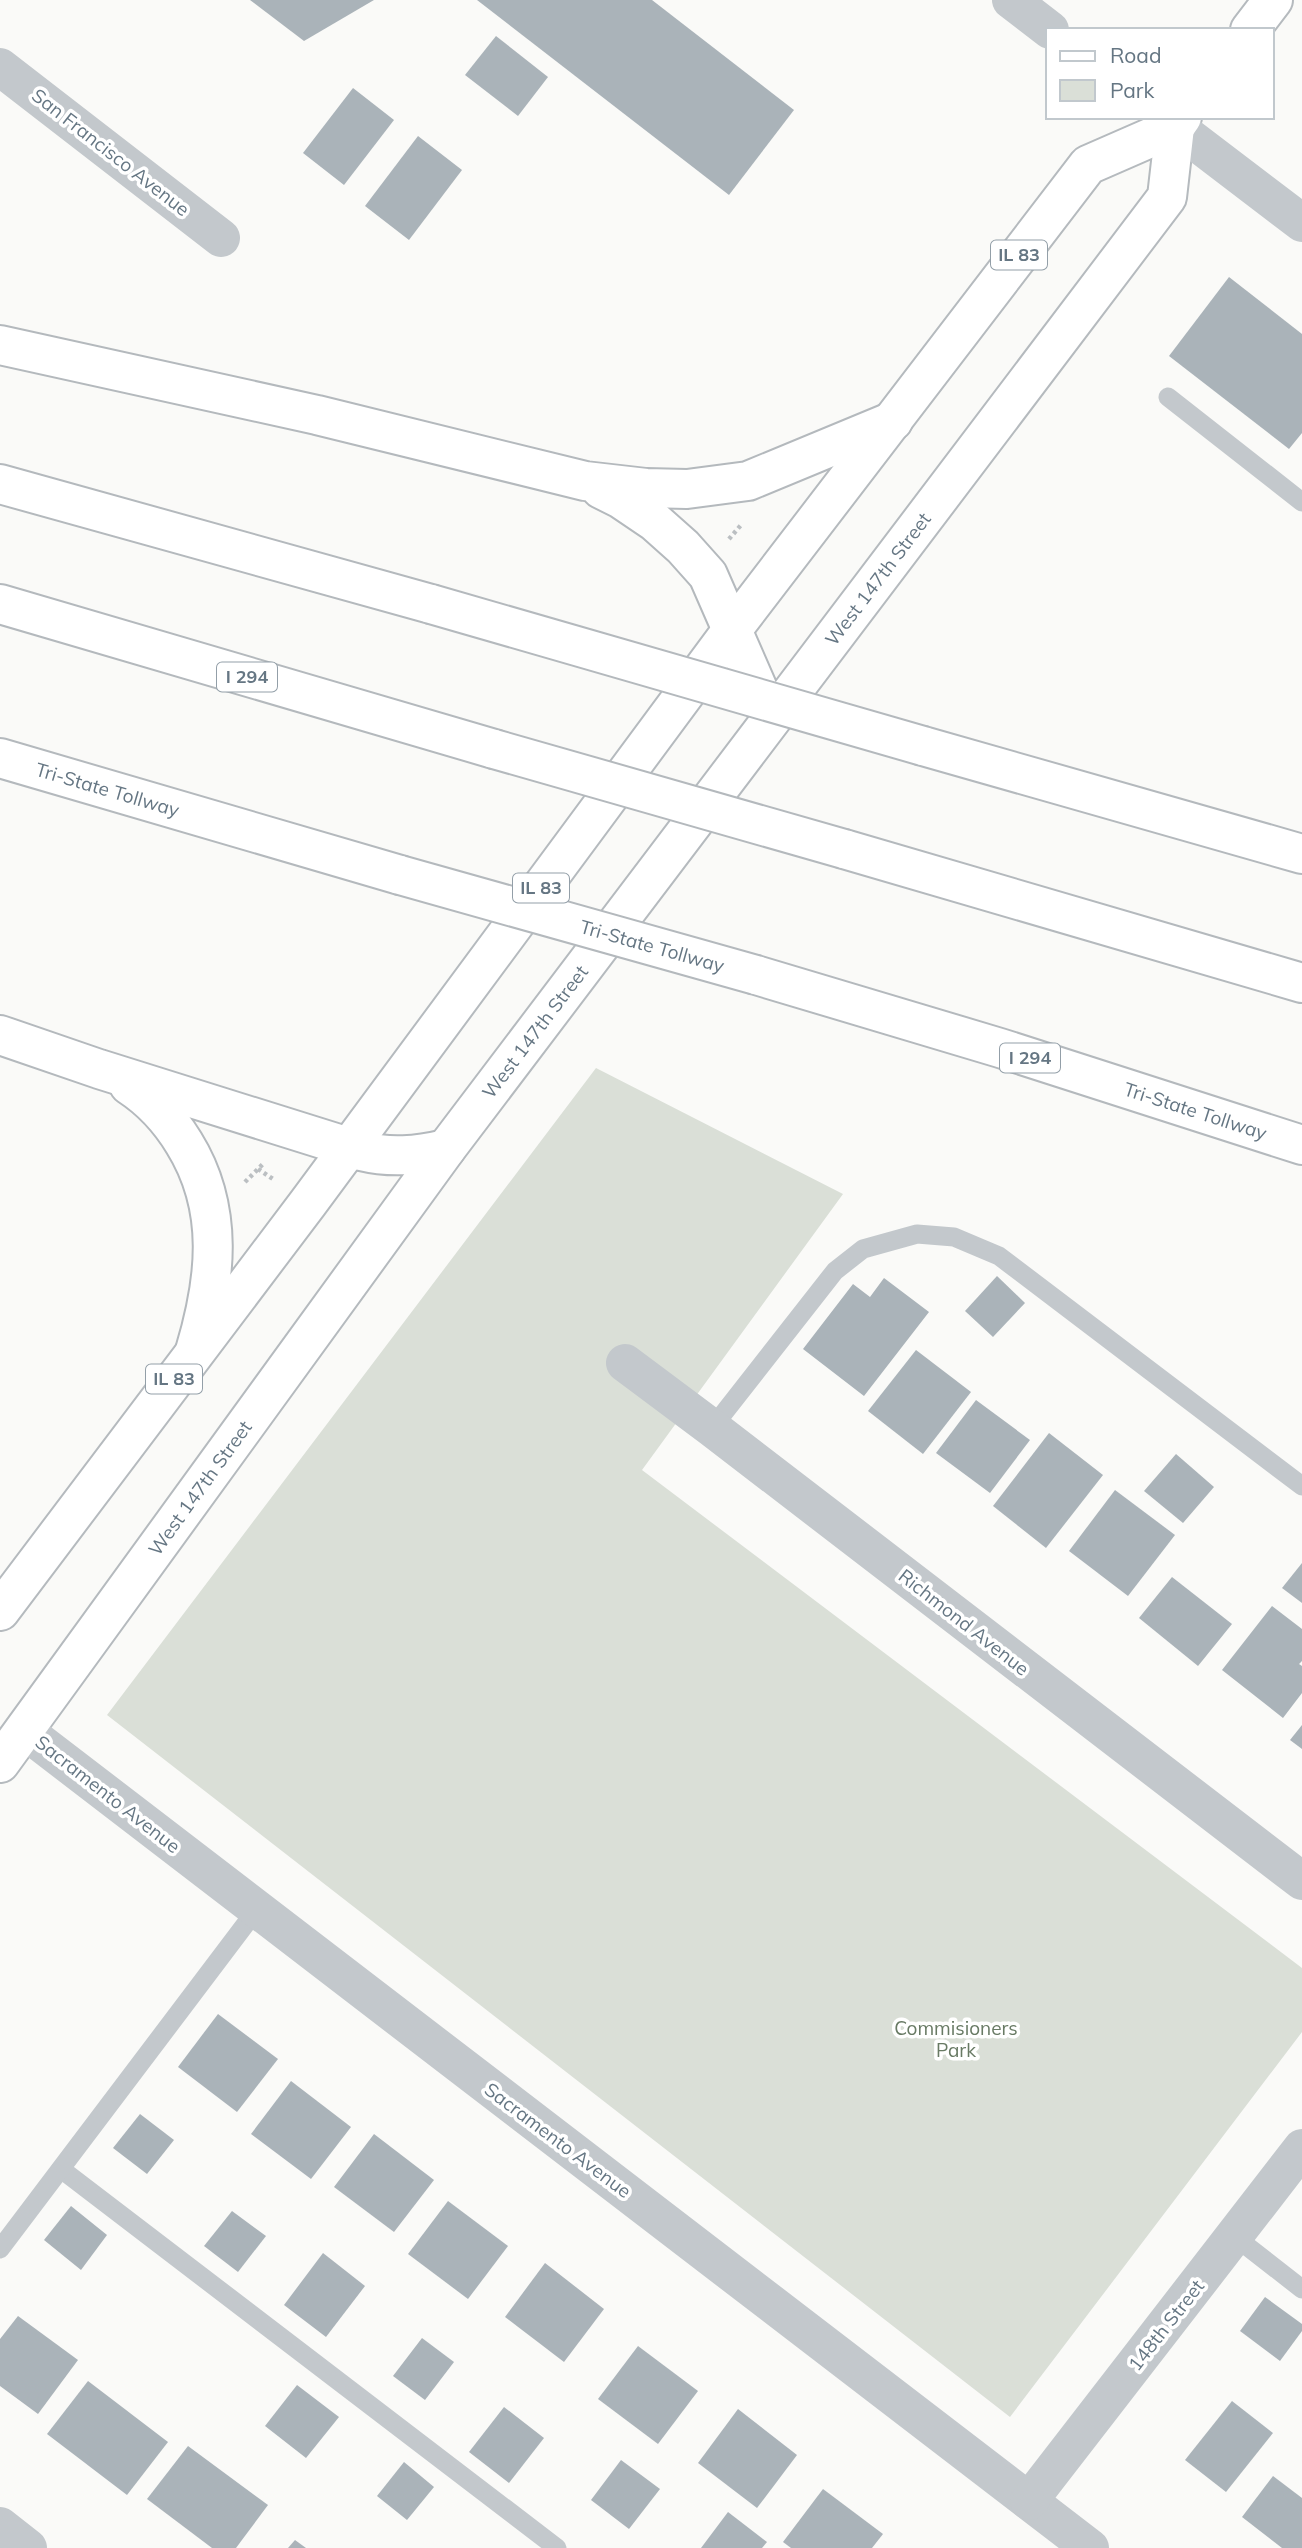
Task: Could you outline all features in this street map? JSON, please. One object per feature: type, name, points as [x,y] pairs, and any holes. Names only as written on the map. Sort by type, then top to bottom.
[{"type":"main road","points":[[1252,28],[1273,0]]},
{"type":"main road","name":"IL 83","points":[[0,1611],[349,1147],[732,629],[1087,165],[1173,120]]},
{"type":"main road","name":"West 147th Street","points":[[0,1763],[446,1149],[1167,197],[1173,120]]},
{"type":"main road","points":[[0,345],[317,415],[585,481],[646,488],[687,489],[748,481],[893,421]]},
{"type":"main road","points":[[585,481],[638,510],[683,547],[708,575],[771,719]]},
{"type":"main road","points":[[0,484],[431,604],[1302,855]]},
{"type":"main road","name":"I 294","points":[[0,604],[1302,983]]},
{"type":"main road","name":"Tri-State Tollway","points":[[0,758],[400,876],[756,975],[1000,1048],[1302,1145]]},
{"type":"main road","points":[[0,1035],[99,1069],[373,1154],[410,1156],[446,1149]]},
{"type":"main road","points":[[99,1069],[137,1090],[167,1119],[190,1154],[207,1194],[214,1235],[213,1277],[195,1352]]},
{"type":"street","points":[[1011,0],[1047,28]]},
{"type":"street","name":"San Francisco Avenue","points":[[0,67],[221,238]]},
{"type":"street","points":[[1173,120],[1302,223]]},
{"type":"street","name":"Richmond Avenue","points":[[625,1363],[1302,1881]]},
{"type":"street","name":"Sacramento Avenue","points":[[25,1731],[1090,2548]]},
{"type":"street","name":"148th Street","points":[[1029,2501],[1302,2148]]},
{"type":"street","points":[[0,2526],[28,2548]]},
{"type":"lane","points":[[1168,397],[1302,502]]},
{"type":"lane","points":[[712,1428],[835,1271],[863,1249],[917,1234],[954,1237],[999,1256],[1302,1486]]},
{"type":"lane","points":[[0,2249],[257,1909]]},
{"type":"lane","points":[[61,2169],[557,2548]]},
{"type":"lane","points":[[1234,2236],[1302,2289]]},
{"type":"path","points":[[244,1183],[272,1155]]},
{"type":"path","points":[[258,1169],[273,1179]]},
{"type":"green space","name":"Commisioners Park","points":[[596,1068],[843,1194],[642,1470],[1302,1968],[1302,2032],[1010,2417],[107,1715]]},
{"type":"building","points":[[250,0],[374,0],[304,41]]},
{"type":"building","points":[[477,0],[652,0],[794,110],[729,195]]},
{"type":"building","points":[[496,36],[548,77],[518,116],[465,75]]},
{"type":"building","points":[[353,88],[394,120],[344,185],[303,153]]},
{"type":"building","points":[[418,136],[462,170],[409,240],[365,206]]},
{"type":"building","points":[[1229,277],[1302,334],[1302,433],[1289,449],[1169,356]]},
{"type":"building","points":[[997,1276],[1025,1303],[993,1337],[965,1311]]},
{"type":"building","points":[[884,1278],[929,1312],[864,1396],[803,1349],[853,1284],[870,1297]]},
{"type":"building","points":[[916,1350],[971,1392],[923,1454],[868,1411]]},
{"type":"building","points":[[976,1400],[1030,1440],[990,1493],[936,1453]]},
{"type":"building","points":[[1049,1433],[1103,1475],[1046,1548],[993,1506]]},
{"type":"building","points":[[1176,1454],[1214,1487],[1183,1523],[1144,1491]]},
{"type":"building","points":[[1115,1490],[1175,1535],[1128,1596],[1069,1551]]},
{"type":"building","points":[[1302,1563],[1302,1603],[1282,1588]]},
{"type":"building","points":[[1172,1577],[1232,1624],[1198,1666],[1139,1618]]},
{"type":"building","points":[[1272,1606],[1302,1629],[1302,1661],[1299,1664],[1302,1666],[1302,1693],[1283,1718],[1222,1670]]},
{"type":"building","points":[[1302,1725],[1302,1749],[1290,1740]]},
{"type":"building","points":[[218,2014],[278,2059],[237,2112],[178,2067]]},
{"type":"building","points":[[291,2081],[351,2127],[311,2179],[251,2134]]},
{"type":"building","points":[[140,2114],[174,2140],[147,2174],[113,2148]]},
{"type":"building","points":[[374,2134],[434,2180],[394,2232],[334,2187]]},
{"type":"building","points":[[448,2201],[508,2246],[468,2299],[408,2254]]},
{"type":"building","points":[[71,2206],[107,2235],[81,2270],[44,2240]]},
{"type":"building","points":[[232,2211],[266,2236],[238,2272],[204,2246]]},
{"type":"building","points":[[323,2253],[365,2286],[326,2337],[284,2305]]},
{"type":"building","points":[[545,2263],[604,2309],[564,2362],[505,2317]]},
{"type":"building","points":[[1265,2297],[1302,2324],[1302,2331],[1280,2361],[1240,2331]]},
{"type":"building","points":[[18,2316],[78,2360],[38,2414],[0,2386],[0,2339]]},
{"type":"building","points":[[422,2338],[454,2362],[425,2400],[393,2376]]},
{"type":"building","points":[[638,2346],[698,2391],[658,2444],[598,2399]]},
{"type":"building","points":[[88,2381],[168,2442],[127,2495],[47,2434]]},
{"type":"building","points":[[297,2385],[339,2417],[306,2458],[265,2426]]},
{"type":"building","points":[[1232,2401],[1273,2433],[1226,2492],[1185,2460]]},
{"type":"building","points":[[504,2407],[544,2438],[509,2483],[469,2452]]},
{"type":"building","points":[[738,2409],[797,2455],[757,2508],[698,2463]]},
{"type":"building","points":[[188,2446],[268,2505],[236,2548],[212,2548],[147,2499]]},
{"type":"building","points":[[621,2460],[660,2489],[629,2529],[591,2500]]},
{"type":"building","points":[[404,2462],[434,2487],[407,2520],[377,2496]]},
{"type":"building","points":[[1273,2476],[1302,2498],[1302,2548],[1282,2548],[1242,2517]]},
{"type":"building","points":[[823,2489],[883,2534],[872,2548],[791,2548],[783,2542]]},
{"type":"building","points":[[728,2512],[767,2542],[762,2548],[701,2548]]},
{"type":"building","points":[[295,2540],[306,2548],[288,2548]]}]
